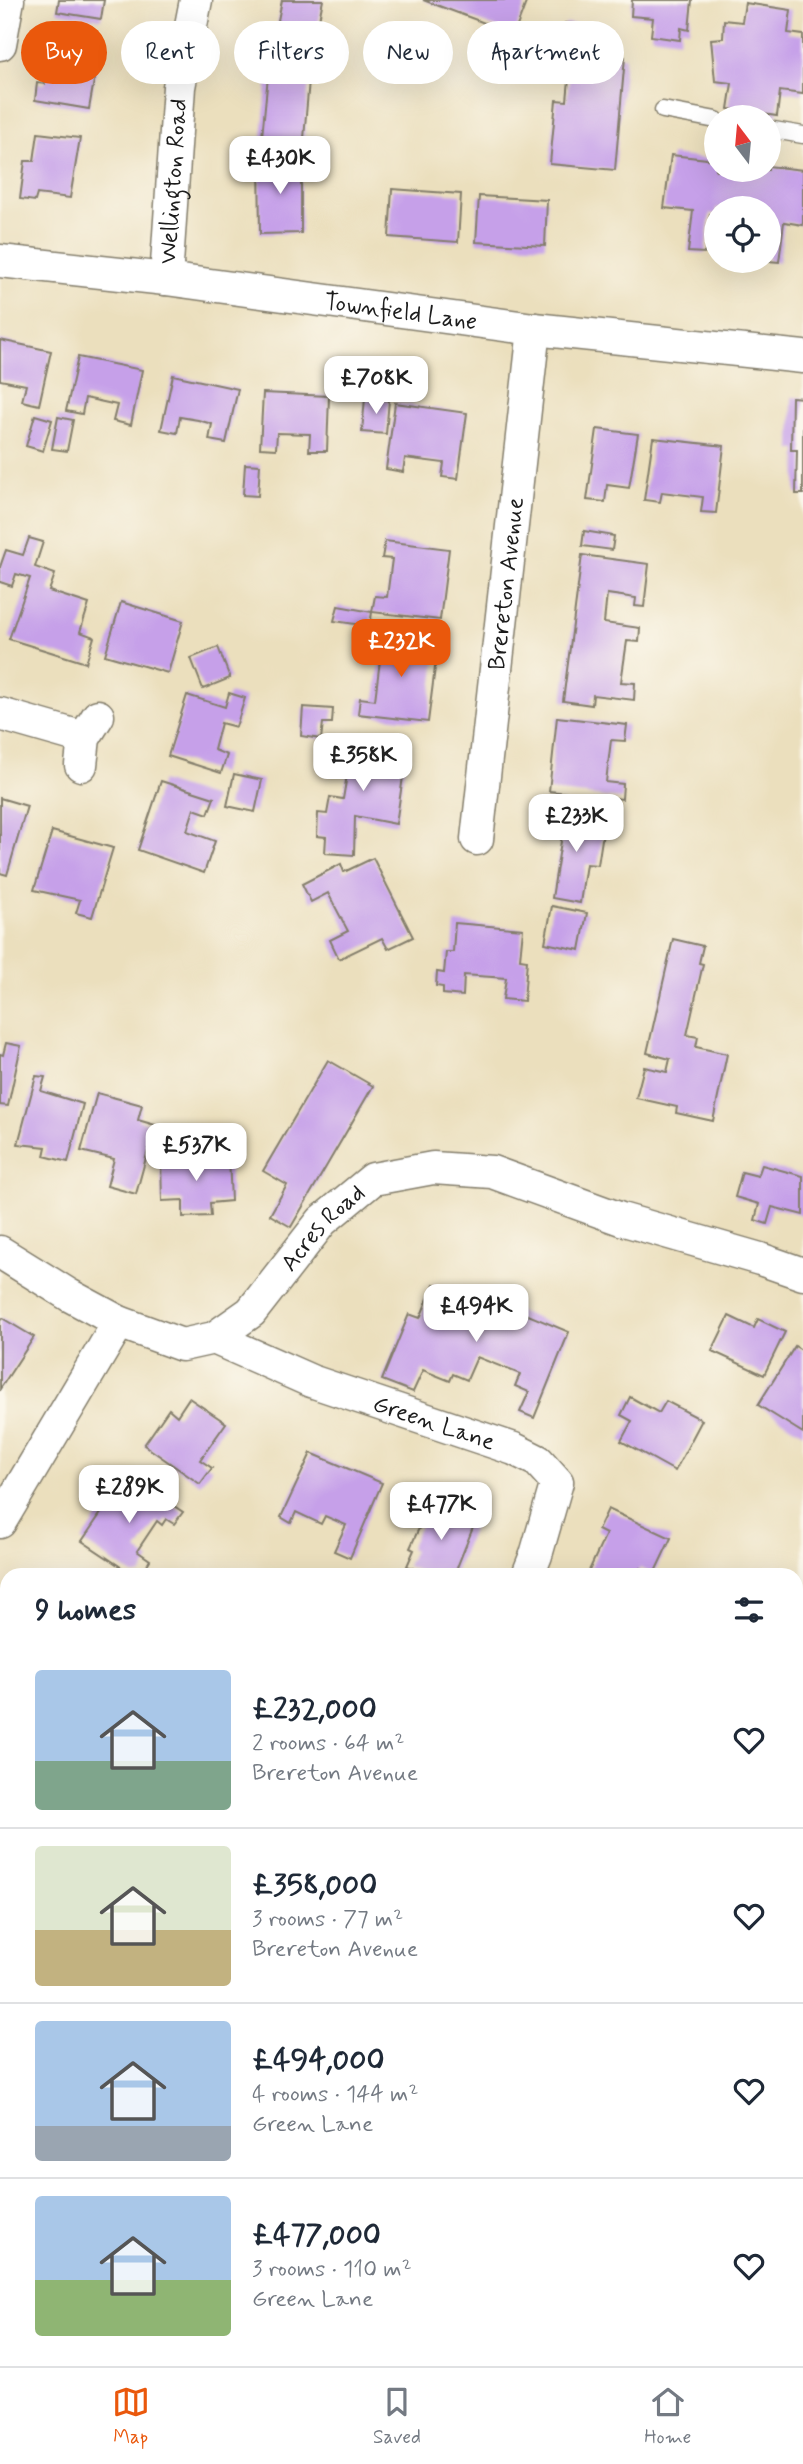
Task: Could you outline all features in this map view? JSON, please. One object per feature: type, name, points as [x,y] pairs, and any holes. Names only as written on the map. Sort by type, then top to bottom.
[{"type":"street","points":[[0,44],[8,0]]},
{"type":"street","name":"Wellington Road","points":[[166,279],[179,87],[196,0]]},
{"type":"street","name":"Townfield Lane","points":[[0,261],[166,279],[534,329],[803,358]]},
{"type":"street","name":"Brereton Avenue","points":[[477,839],[534,329]]},
{"type":"street","points":[[0,714],[88,740]]},
{"type":"street","name":"Acres Road","points":[[0,1252],[119,1322],[182,1345],[214,1338],[251,1312],[322,1220],[373,1179],[433,1168],[492,1172],[621,1219],[803,1274]]},
{"type":"street","points":[[0,1522],[119,1322]]},
{"type":"street","name":"Green Lane","points":[[214,1338],[311,1381],[514,1448],[538,1461],[557,1482],[531,1568]]},
{"type":"lane","points":[[663,110],[704,118]]},
{"type":"lane","points":[[781,131],[803,135]]},
{"type":"building","points":[[59,0],[104,0],[101,19],[57,12]]},
{"type":"building","points":[[282,0],[323,0],[319,21],[278,21]]},
{"type":"building","points":[[423,0],[527,0],[519,21],[479,21]]},
{"type":"building","points":[[632,0],[692,0],[689,30],[681,28],[680,40],[651,36],[653,18],[631,16]]},
{"type":"building","points":[[745,3],[791,10],[788,33],[803,35],[803,94],[780,91],[778,105],[729,105],[732,83],[715,81],[711,39],[723,38],[724,20],[742,22]]},
{"type":"building","points":[[37,84],[93,84],[89,109],[35,100]]},
{"type":"building","points":[[267,84],[309,84],[303,150],[261,147]]},
{"type":"building","points":[[569,84],[623,84],[615,170],[550,164],[556,100],[567,101]]},
{"type":"building","points":[[38,133],[80,138],[70,198],[37,194],[35,201],[20,199],[25,161],[34,161]]},
{"type":"building","points":[[671,155],[704,159],[704,182],[781,182],[781,167],[803,170],[803,225],[784,222],[781,246],[781,196],[704,196],[704,253],[688,252],[693,211],[664,208]]},
{"type":"building","points":[[259,159],[301,160],[301,233],[260,234]]},
{"type":"building","points":[[392,189],[461,194],[458,242],[389,237]]},
{"type":"building","points":[[479,196],[547,200],[545,246],[476,242]]},
{"type":"building","points":[[0,340],[51,351],[39,405],[22,401],[26,385],[0,380]]},
{"type":"building","points":[[78,357],[142,370],[131,425],[113,421],[117,405],[85,398],[82,414],[66,411]]},
{"type":"building","points":[[173,375],[238,389],[226,443],[209,440],[212,424],[198,420],[180,417],[177,433],[161,430]]},
{"type":"building","points":[[263,393],[329,396],[327,451],[309,451],[310,434],[277,433],[276,449],[260,448]]},
{"type":"building","points":[[792,397],[803,398],[803,494],[796,494],[797,450],[791,450]]},
{"type":"building","points":[[365,398],[389,400],[386,434],[362,432]]},
{"type":"building","points":[[395,403],[467,413],[458,479],[442,477],[444,463],[405,458],[403,472],[386,469]]},
{"type":"building","points":[[35,415],[52,420],[43,451],[26,446]]},
{"type":"building","points":[[58,417],[73,420],[67,451],[52,449]]},
{"type":"building","points":[[597,429],[638,434],[629,488],[607,485],[605,502],[587,500]]},
{"type":"building","points":[[653,438],[724,446],[716,513],[701,512],[703,497],[662,492],[660,502],[644,500]]},
{"type":"building","points":[[245,464],[260,465],[258,496],[243,495]]},
{"type":"building","points":[[584,531],[614,536],[612,550],[582,546]]},
{"type":"building","points":[[29,538],[43,542],[35,567],[55,574],[49,591],[89,604],[80,632],[94,637],[86,663],[9,639],[30,578],[16,574],[12,586],[0,582],[0,567],[6,550],[23,555]]},
{"type":"building","points":[[385,541],[449,549],[440,620],[372,612],[375,596],[387,597],[392,559],[382,558]]},
{"type":"building","points":[[582,555],[649,564],[644,607],[635,606],[636,598],[607,594],[604,623],[640,628],[639,642],[627,641],[621,682],[635,683],[634,700],[593,695],[592,705],[563,701]]},
{"type":"building","points":[[121,602],[183,621],[168,673],[105,655]]},
{"type":"building","points":[[338,606],[372,612],[370,626],[334,621]]},
{"type":"building","points":[[386,629],[416,633],[413,649],[437,652],[428,722],[358,714],[360,698],[375,700],[380,660],[368,658],[370,642],[385,643]]},
{"type":"building","points":[[218,647],[230,678],[203,689],[191,658]]},
{"type":"building","points":[[229,693],[245,698],[236,727],[221,723],[214,750],[227,755],[221,773],[168,756],[187,695],[225,707]]},
{"type":"building","points":[[303,707],[333,709],[332,723],[323,723],[321,739],[301,736]]},
{"type":"building","points":[[557,717],[627,725],[625,741],[611,740],[606,782],[623,784],[622,799],[549,791]]},
{"type":"building","points":[[335,739],[407,750],[396,824],[355,816],[354,855],[325,853],[326,837],[317,836],[318,813],[327,814],[330,797],[343,799],[350,757],[332,754]]},
{"type":"building","points":[[234,774],[262,780],[255,812],[227,806]]},
{"type":"building","points":[[161,781],[214,798],[208,814],[194,809],[187,831],[215,841],[204,873],[138,850]]},
{"type":"building","points":[[0,798],[27,806],[7,875],[0,873]]},
{"type":"building","points":[[559,813],[605,820],[598,865],[586,864],[580,903],[552,898],[562,835],[556,834]]},
{"type":"building","points":[[52,831],[113,848],[92,917],[76,913],[80,900],[34,890]]},
{"type":"building","points":[[373,858],[413,937],[388,949],[382,938],[339,959],[330,940],[348,931],[328,893],[311,902],[302,884],[341,864],[344,872]]},
{"type":"building","points":[[552,906],[587,913],[580,950],[545,943]]},
{"type":"building","points":[[455,923],[523,929],[520,959],[527,960],[524,1001],[503,999],[506,978],[464,975],[463,996],[443,994],[443,987],[436,986],[437,972],[444,973],[446,952],[453,952]]},
{"type":"building","points":[[673,939],[703,946],[699,963],[703,964],[687,1035],[698,1037],[696,1047],[727,1054],[713,1121],[676,1113],[677,1107],[636,1098],[644,1067],[667,1072],[670,1059],[647,1053]]},
{"type":"building","points":[[6,1043],[21,1046],[8,1106],[0,1105],[0,1054],[3,1055]]},
{"type":"building","points":[[328,1060],[373,1086],[291,1227],[270,1215],[287,1185],[263,1171]]},
{"type":"building","points":[[36,1076],[45,1077],[41,1091],[83,1104],[68,1162],[44,1156],[46,1147],[18,1144]]},
{"type":"building","points":[[97,1093],[142,1105],[138,1120],[155,1125],[136,1194],[107,1186],[114,1159],[81,1151]]},
{"type":"building","points":[[229,1157],[231,1201],[210,1203],[211,1216],[183,1217],[183,1200],[162,1201],[161,1159]]},
{"type":"building","points":[[762,1165],[803,1176],[803,1215],[772,1207],[767,1224],[755,1220],[759,1204],[735,1197],[742,1172],[758,1176]]},
{"type":"building","points":[[434,1284],[471,1299],[473,1292],[569,1332],[534,1418],[520,1412],[529,1392],[515,1386],[520,1374],[477,1357],[467,1380],[453,1374],[450,1381],[423,1370],[413,1392],[382,1380],[409,1314],[420,1318]]},
{"type":"building","points":[[729,1316],[754,1328],[758,1319],[785,1332],[764,1375],[712,1351]]},
{"type":"building","points":[[2,1318],[34,1337],[0,1389],[0,1321]]},
{"type":"building","points":[[795,1346],[803,1351],[803,1433],[758,1405]]},
{"type":"building","points":[[630,1397],[659,1413],[666,1401],[702,1420],[675,1471],[621,1441],[632,1421],[621,1415]]},
{"type":"building","points":[[189,1398],[226,1423],[200,1460],[212,1468],[200,1484],[144,1445],[169,1409],[177,1416]]},
{"type":"building","points":[[311,1453],[382,1483],[350,1558],[334,1551],[346,1525],[325,1516],[321,1524],[296,1512],[291,1523],[281,1517]]},
{"type":"building","points":[[127,1475],[183,1512],[174,1524],[166,1519],[162,1525],[157,1521],[137,1551],[150,1560],[145,1568],[122,1568],[82,1541]]},
{"type":"building","points":[[434,1502],[476,1520],[457,1568],[407,1566],[414,1550],[410,1548],[424,1517],[429,1519]]},
{"type":"building","points":[[608,1509],[671,1538],[657,1568],[590,1568],[606,1534],[598,1530]]}]
